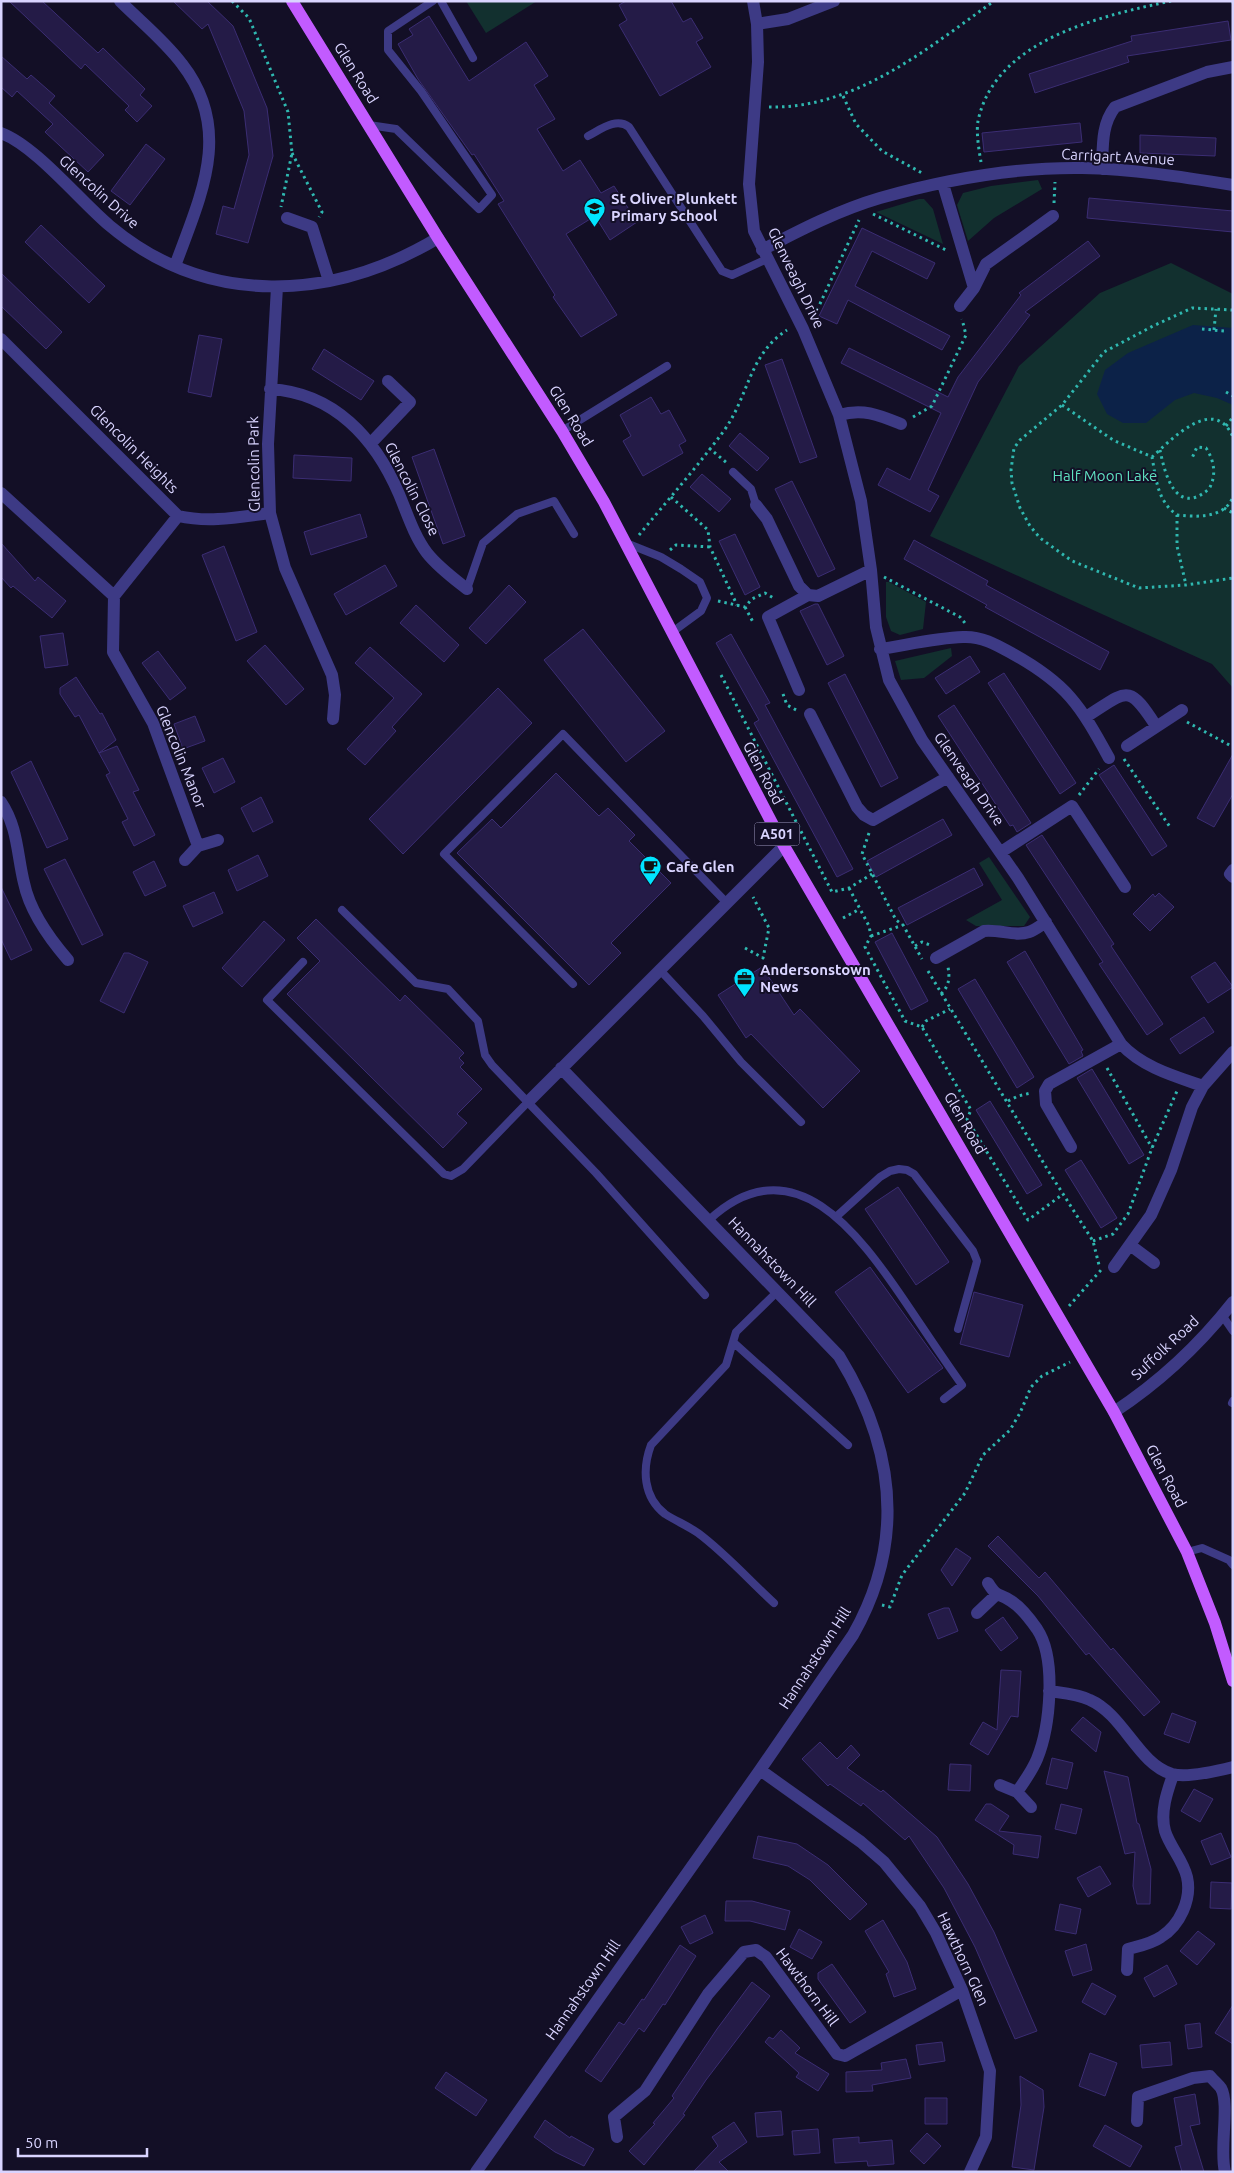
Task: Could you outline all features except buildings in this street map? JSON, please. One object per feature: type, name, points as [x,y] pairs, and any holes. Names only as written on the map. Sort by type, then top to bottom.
[{"type":"main road","name":"Glen Road","points":[[292,1],[438,238],[562,431],[628,543],[671,633],[784,846],[1061,1318],[1114,1412],[1187,1552],[1215,1622],[1233,1681]]},
{"type":"street","points":[[120,1],[182,63],[194,81],[204,104],[210,149],[208,171],[175,266]]},
{"type":"street","name":"Glenveagh Drive","points":[[753,1],[757,24],[758,62],[749,163],[749,193],[754,230],[764,254],[800,322],[839,415],[862,501],[880,649],[889,680],[903,709],[1046,922],[1121,1044],[1138,1058],[1182,1079],[1203,1086]]},
{"type":"street","points":[[757,24],[788,18],[834,1]]},
{"type":"street","points":[[1102,169],[1104,127],[1115,107],[1207,72],[1233,68]]},
{"type":"street","name":"Glencolin Drive","points":[[1,133],[24,145],[132,243],[175,266],[212,278],[277,287],[329,282],[356,276],[379,268],[438,238]]},
{"type":"street","name":"Carrigart Avenue","points":[[764,254],[820,221],[880,198],[984,176],[1055,169],[1102,169],[1182,177],[1233,185]]},
{"type":"street","points":[[938,186],[974,288]]},
{"type":"street","points":[[960,306],[974,288],[986,264],[1053,216]]},
{"type":"street","points":[[287,218],[312,227],[329,282]]},
{"type":"street","name":"Glencolin Park","points":[[277,287],[268,444],[270,513],[285,568],[332,674],[335,695],[333,719]]},
{"type":"street","name":"Glencolin Heights","points":[[1,339],[178,516],[199,521],[270,513]]},
{"type":"street","points":[[371,443],[410,402],[388,381]]},
{"type":"street","name":"Glencolin Close","points":[[270,389],[303,394],[322,402],[346,419],[371,443],[383,460],[426,552],[467,589]]},
{"type":"street","points":[[839,415],[870,412],[901,424]]},
{"type":"street","points":[[1,493],[114,596],[178,516]]},
{"type":"street","points":[[756,505],[767,519],[799,586],[808,595]]},
{"type":"street","points":[[799,690],[768,617],[808,595],[818,596],[871,573]]},
{"type":"street","name":"Glencolin Manor","points":[[114,596],[113,652],[153,723],[198,846]]},
{"type":"street","points":[[880,649],[964,637],[979,638],[993,642],[1041,670],[1057,682],[1086,717],[1109,758]]},
{"type":"street","points":[[1086,717],[1122,695],[1132,695],[1140,700],[1156,726]]},
{"type":"street","points":[[1127,746],[1178,712]]},
{"type":"street","points":[[810,714],[857,807],[864,815],[873,820],[948,777]]},
{"type":"street","points":[[1,802],[13,826],[24,884],[31,904],[46,930],[68,960]]},
{"type":"street","points":[[1000,852],[1072,806],[1125,887]]},
{"type":"street","points":[[185,860],[198,846],[218,840]]},
{"type":"street","points":[[528,1102],[784,846]]},
{"type":"street","points":[[1233,870],[1230,874],[1233,877]]},
{"type":"street","points":[[936,958],[984,931],[994,930],[1021,934],[1029,932],[1046,922]]},
{"type":"street","points":[[1071,1147],[1046,1104],[1045,1091],[1049,1084],[1121,1044]]},
{"type":"street","points":[[1114,1267],[1151,1215],[1160,1197],[1171,1170],[1182,1133],[1203,1086],[1233,1052]]},
{"type":"street","name":"Hannahstown Hill","points":[[476,2172],[760,1770],[852,1635],[870,1602],[882,1558],[888,1493],[884,1466],[871,1419],[863,1398],[839,1356],[561,1068]]},
{"type":"street","points":[[1130,1245],[1154,1263]]},
{"type":"street","name":"Suffolk Road","points":[[1114,1412],[1140,1394],[1170,1367],[1233,1302]]},
{"type":"street","points":[[988,1583],[996,1595],[1010,1600],[1022,1609],[1045,1643],[1050,1661],[1049,1691],[1042,1744],[1037,1760],[1017,1792]]},
{"type":"street","points":[[977,1613],[996,1595]]},
{"type":"street","points":[[1049,1691],[1090,1700],[1105,1709],[1151,1762],[1173,1774],[1233,1767]]},
{"type":"street","name":"Hawthorn Glen","points":[[760,1770],[861,1842],[902,1882],[920,1906],[936,1933],[962,1990],[990,2070],[986,2136],[970,2172]]},
{"type":"street","points":[[1127,1970],[1128,1949],[1160,1938],[1169,1931],[1184,1910],[1187,1900],[1187,1876],[1165,1831],[1164,1805],[1173,1774]]},
{"type":"street","points":[[1000,1785],[1017,1792],[1031,1807]]},
{"type":"street","name":"Hawthorn Hill","points":[[618,2137],[614,2117],[646,2091],[708,1994],[744,1952],[756,1950],[766,1957],[837,2054],[845,2056],[962,1990]]},
{"type":"street","points":[[1137,2121],[1138,2097],[1193,2078],[1210,2076],[1222,2089],[1224,2116],[1222,2159],[1225,2172]]},
{"type":"lane","points":[[369,125],[396,130],[479,209],[492,195],[422,92],[388,50],[388,31],[433,1]]},
{"type":"lane","points":[[441,1],[474,58]]},
{"type":"lane","points":[[588,136],[613,124],[624,123],[628,127],[722,271],[732,275],[764,254]]},
{"type":"lane","points":[[562,431],[667,366]]},
{"type":"lane","points":[[733,472],[751,489],[756,505]]},
{"type":"lane","points":[[467,589],[483,543],[517,514],[554,501],[574,534]]},
{"type":"lane","points":[[628,543],[661,557],[700,582],[707,598],[701,611],[671,633]]},
{"type":"lane","points":[[573,984],[444,854],[563,734],[726,902]]},
{"type":"lane","points":[[342,910],[416,984],[448,989],[478,1020],[485,1055],[492,1066],[596,1173],[705,1294]]},
{"type":"lane","points":[[303,962],[267,1000],[444,1174],[451,1176],[463,1169],[528,1102]]},
{"type":"lane","points":[[659,969],[703,1016],[741,1062],[801,1122]]},
{"type":"lane","points":[[837,1216],[874,1182],[890,1171],[899,1169],[914,1174],[973,1251],[977,1261],[976,1271],[958,1329]]},
{"type":"lane","points":[[709,1220],[730,1202],[753,1193],[772,1191],[788,1192],[805,1198],[837,1216],[874,1256],[962,1385],[944,1399]]},
{"type":"lane","points":[[774,1603],[698,1533],[664,1513],[654,1502],[647,1488],[644,1473],[646,1457],[652,1445],[726,1365],[731,1354],[732,1342],[736,1332],[778,1291]]},
{"type":"lane","points":[[1222,1315],[1233,1331]]},
{"type":"lane","points":[[732,1342],[848,1445]]},
{"type":"lane","points":[[1187,1552],[1202,1548],[1229,1560],[1233,1565]]},
{"type":"path","points":[[232,1],[249,18],[288,112],[292,153],[281,210],[287,218]]},
{"type":"path","points":[[754,107],[792,108],[843,96],[913,59],[994,1]]},
{"type":"path","points":[[984,176],[978,122],[986,95],[1012,64],[1054,36],[1111,14],[1171,1]]},
{"type":"path","points":[[843,96],[856,124],[882,151],[920,171],[938,186]]},
{"type":"path","points":[[292,153],[322,212],[312,227]]},
{"type":"path","points":[[1053,216],[1055,169]]},
{"type":"path","points":[[628,543],[671,497],[724,431],[758,359],[780,335],[818,308],[858,225],[862,205],[877,217],[965,258]]},
{"type":"path","points":[[901,424],[932,406],[966,335],[960,306]]},
{"type":"path","points":[[1233,310],[1192,308],[1104,352],[1062,405],[1020,440],[1011,459],[1012,483],[1020,508],[1030,526],[1040,538],[1072,561],[1139,588],[1186,585],[1233,578]]},
{"type":"path","points":[[1214,330],[1216,309]]},
{"type":"path","points":[[1202,329],[1224,331]]},
{"type":"path","points":[[1226,392],[1233,396]]},
{"type":"path","points":[[1062,405],[1113,440],[1152,457]]},
{"type":"path","points":[[1226,426],[1233,417]]},
{"type":"path","points":[[1152,457],[1188,426],[1197,422],[1218,421],[1226,426],[1233,437]]},
{"type":"path","points":[[1160,450],[1172,489],[1178,494],[1190,497],[1198,496],[1210,489],[1214,476],[1211,455],[1206,448],[1197,447],[1192,458]]},
{"type":"path","points":[[709,448],[728,464],[733,472]]},
{"type":"path","points":[[1152,457],[1159,493],[1170,510],[1177,515],[1208,516],[1224,508],[1233,497]]},
{"type":"path","points":[[671,497],[708,530],[710,547],[737,605]]},
{"type":"path","points":[[1224,508],[1233,513]]},
{"type":"path","points":[[1177,515],[1177,546],[1186,585]]},
{"type":"path","points":[[661,557],[676,544],[710,547]]},
{"type":"path","points":[[871,573],[889,578],[960,617],[979,638]]},
{"type":"path","points":[[707,598],[745,607],[752,600],[765,593]]},
{"type":"path","points":[[721,674],[832,892],[849,888],[872,874]]},
{"type":"path","points":[[1178,712],[1233,747]]},
{"type":"path","points":[[1127,746],[1122,756],[1170,827]]},
{"type":"path","points":[[1072,806],[1085,786],[1109,758]]},
{"type":"path","points":[[873,820],[862,854],[872,874],[896,920],[903,924],[941,994],[1093,1241],[1098,1257],[1099,1270]]},
{"type":"path","points":[[745,948],[763,958],[769,928],[746,883]]},
{"type":"path","points":[[849,888],[869,926],[871,936],[865,947],[905,1021],[922,1027],[971,1110],[967,1118],[1028,1220],[1063,1194]]},
{"type":"path","points":[[830,925],[860,909]]},
{"type":"path","points":[[871,936],[903,924]]},
{"type":"path","points":[[915,946],[922,942]]},
{"type":"path","points":[[941,994],[947,988],[949,976]]},
{"type":"path","points":[[922,1027],[926,1021],[950,1009]]},
{"type":"path","points":[[1100,1056],[1152,1148]]},
{"type":"path","points":[[1093,1241],[1106,1239],[1120,1227],[1128,1214],[1152,1148],[1182,1079]]},
{"type":"path","points":[[1008,1101],[1018,1096]]},
{"type":"path","points":[[1061,1318],[1099,1270],[1114,1267]]},
{"type":"path","points":[[870,1602],[890,1607],[902,1575],[965,1493],[983,1455],[1010,1430],[1020,1413],[1030,1387],[1042,1376],[1082,1356]]},
{"type":"green space","points":[[466,1],[537,1],[486,33]]},
{"type":"green space","points":[[1038,180],[1042,189],[994,218],[968,241],[957,205],[963,193],[991,186]]},
{"type":"green space","points":[[924,199],[933,209],[943,244],[876,212]]},
{"type":"green space","name":"Half Moon Lake","points":[[1171,263],[1233,294],[1233,688],[1212,664],[930,536],[1019,366],[1100,293]]},
{"type":"green space","points":[[886,582],[926,602],[923,629],[900,635],[891,631],[886,617]]},
{"type":"green space","points":[[951,648],[952,656],[924,678],[901,680],[895,661]]},
{"type":"green space","points":[[989,857],[1030,917],[1024,926],[976,926],[966,920],[1002,900],[979,863]]},
{"type":"water","name":"Half Moon Lake","points":[[1193,325],[1233,328],[1233,405],[1217,398],[1194,393],[1175,400],[1146,423],[1123,423],[1107,414],[1097,394],[1105,370],[1128,353]]},
{"type":"place","name":"St Oliver Plunkett Primary School","points":[[595,227]]},
{"type":"place","name":"Cafe Glen","points":[[650,886]]},
{"type":"place","name":"Andersonstown News","points":[[744,998]]}]
